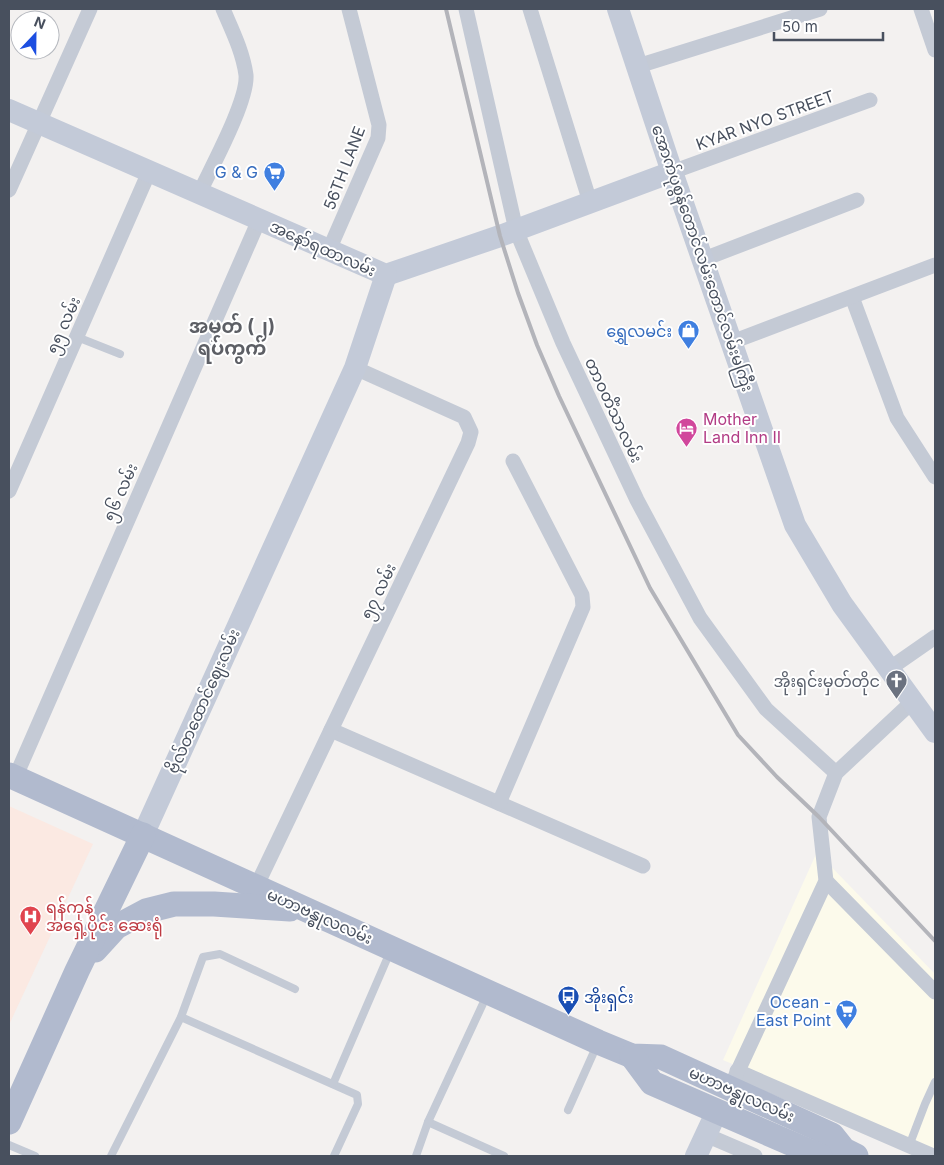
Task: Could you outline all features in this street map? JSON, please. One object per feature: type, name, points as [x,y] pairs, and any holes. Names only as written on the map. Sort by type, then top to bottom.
[{"type":"main road","name":"အောက်ပုစွန်တောင်လမ်းတောင်လမ်းမကြီး","points":[[618,9],[672,172],[704,259],[795,525],[842,604],[935,732]]},
{"type":"main road","name":"အနော်ရထာလမ်း","points":[[9,110],[386,275],[516,230],[672,172]]},
{"type":"main road","name":"ဗိုလ်တထောင်ဈေးလမ်း","points":[[9,1120],[142,835],[355,368],[386,275]]},
{"type":"main road","name":"မဟာဗန္ဓုလလမ်း","points":[[12,776],[598,1042],[632,1056],[661,1057],[734,1080],[832,1135],[843,1154]]},
{"type":"main road","points":[[77,971],[116,927],[146,911],[174,904],[214,904],[305,910]]},
{"type":"main road","name":"မဟာဗန္ဓုလလမ်း","points":[[632,1056],[652,1083],[820,1156]]},
{"type":"main road","points":[[696,1156],[717,1112]]},
{"type":"street","points":[[9,190],[90,9]]},
{"type":"street","points":[[199,194],[241,103],[246,78],[242,55],[223,9]]},
{"type":"street","name":"56TH LANE","points":[[329,250],[378,138],[379,125],[349,9]]},
{"type":"street","name":"တာဝတိံသာလမ်း","points":[[466,9],[516,230],[563,342],[637,500],[700,618],[766,709],[836,773]]},
{"type":"street","points":[[530,9],[590,202]]},
{"type":"street","points":[[638,66],[820,9]]},
{"type":"street","points":[[921,9],[935,50]]},
{"type":"street","name":"KYAR NYO STREET","points":[[672,172],[870,100]]},
{"type":"street","name":"၅၅ လမ်း","points":[[9,491],[149,172]]},
{"type":"street","points":[[704,259],[857,200]]},
{"type":"street","name":"၅၆ လမ်း","points":[[12,776],[258,220]]},
{"type":"street","points":[[732,342],[935,265]]},
{"type":"street","points":[[852,297],[897,418],[935,478]]},
{"type":"street","name":"၅၇ လမ်း","points":[[256,887],[468,443],[471,432],[464,417],[355,368]]},
{"type":"street","points":[[499,803],[583,607],[582,595],[513,461]]},
{"type":"street","points":[[889,669],[935,638]]},
{"type":"street","points":[[912,702],[836,773],[819,817],[826,881],[734,1080],[933,1156]]},
{"type":"street","points":[[331,730],[643,866]]},
{"type":"street","points":[[826,881],[935,992]]},
{"type":"street","points":[[706,1135],[755,1156]]},
{"type":"lane","points":[[77,337],[120,354]]},
{"type":"lane","points":[[333,1084],[391,948]]},
{"type":"lane","points":[[111,1156],[181,1017],[204,957],[220,954],[295,989]]},
{"type":"lane","points":[[416,1156],[428,1122],[488,991]]},
{"type":"lane","points":[[181,1017],[358,1095],[358,1104],[334,1156]]},
{"type":"lane","points":[[568,1110],[598,1042]]},
{"type":"lane","points":[[909,1146],[924,1104],[935,1082]]},
{"type":"lane","points":[[428,1122],[504,1156]]},
{"type":"lane","points":[[9,1145],[35,1156]]},
{"type":"shaded area","name":"ရန်ကုန် အရှေ့ပိုင်း ဆေးရုံ","points":[[9,806],[93,844],[9,1025]]},
{"type":"shaded area","points":[[817,852],[935,974],[935,1151],[723,1060]]},
{"type":"railway","points":[[446,9],[500,236],[518,293],[537,345],[559,396],[650,588],[738,735],[777,777],[819,817],[935,941]]},
{"type":"place","name":"G & G","points":[[274,191]]},
{"type":"place","name":"ရွှေလမင်း","points":[[688,350]]},
{"type":"place","name":"Mother Land Inn II","points":[[687,447]]},
{"type":"place","name":"အိုးရှင်းမှတ်တိုင","points":[[896,700]]},
{"type":"place","name":"ရန်ကုန် အရှေ့ပိုင်း ဆေးရုံ","points":[[30,935]]},
{"type":"place","name":"အိုးရှင်း","points":[[568,1016]]},
{"type":"place","name":"Ocean - East Point","points":[[847,1030]]},
{"type":"district","name":"အမှတ် (၂) ရပ်ကွက်","points":[[232,337]]}]
